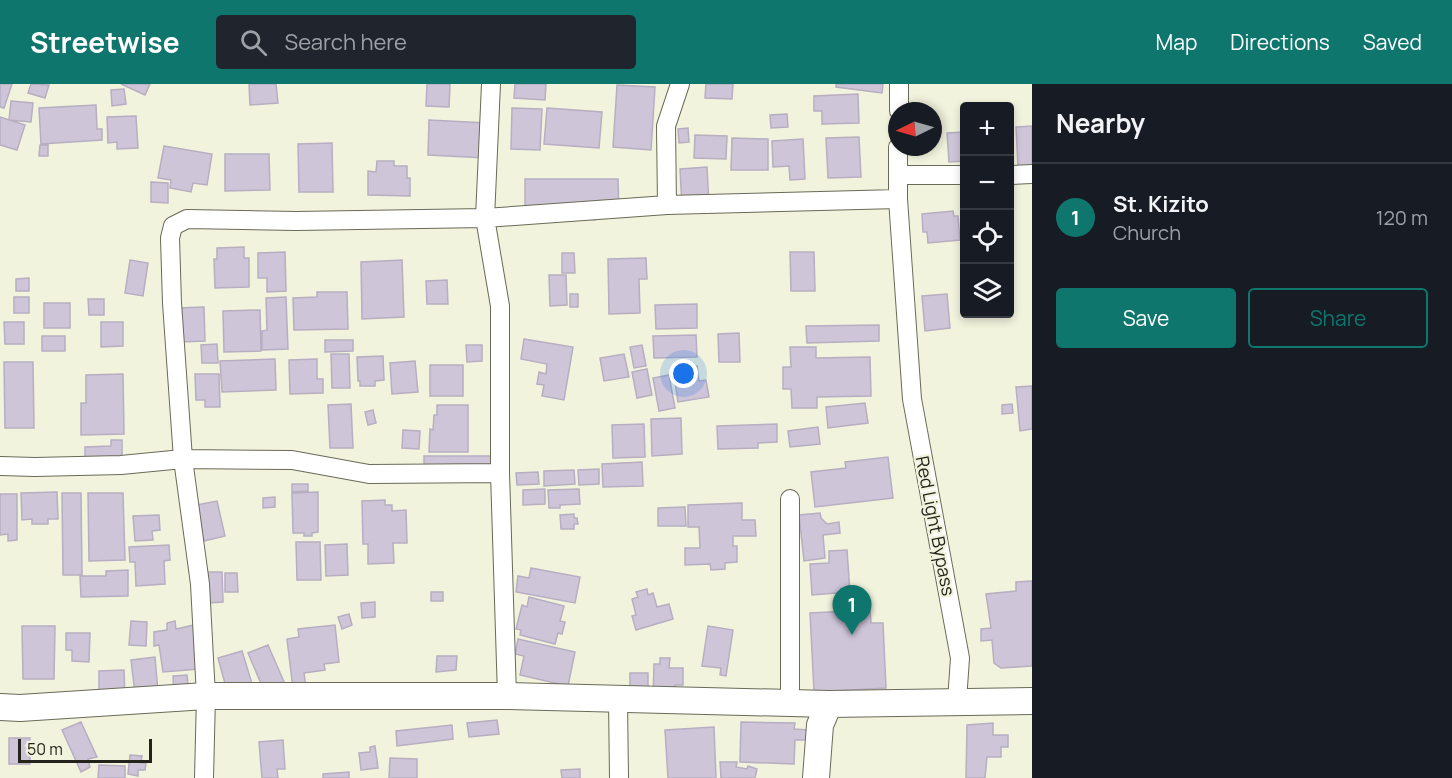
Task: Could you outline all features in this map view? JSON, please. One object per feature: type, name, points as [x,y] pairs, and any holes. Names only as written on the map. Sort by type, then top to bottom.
[{"type":"street","points":[[491,84],[485,218],[500,306],[500,473],[507,696]]},
{"type":"street","points":[[667,205],[666,126],[680,84]]},
{"type":"street","points":[[899,84],[899,102]]},
{"type":"street","name":"Red Light Bypass","points":[[898,156],[898,198],[912,399],[960,657],[957,702]]},
{"type":"street","points":[[1014,175],[1032,174]]},
{"type":"street","points":[[898,175],[960,175]]},
{"type":"street","points":[[204,778],[206,696],[200,584],[183,459],[172,303],[170,238],[173,226],[187,219],[296,221],[485,218],[667,205],[898,198]]},
{"type":"street","points":[[0,465],[35,467],[121,465],[183,459],[292,460],[369,474],[500,473]]},
{"type":"street","points":[[789,704],[790,499]]},
{"type":"street","points":[[0,707],[20,708],[206,696],[507,696],[789,704],[1032,701]]},
{"type":"street","points":[[618,700],[619,778]]},
{"type":"street","points":[[816,778],[820,725],[829,704]]},
{"type":"building","points":[[0,84],[12,84],[4,108],[0,107]]},
{"type":"building","points":[[31,84],[49,85],[45,98],[28,93]]},
{"type":"building","points":[[121,84],[150,84],[145,95]]},
{"type":"building","points":[[249,84],[276,84],[278,103],[250,105]]},
{"type":"building","points":[[427,84],[450,84],[449,107],[426,106]]},
{"type":"building","points":[[515,84],[546,84],[545,100],[514,98]]},
{"type":"building","points":[[706,84],[733,84],[732,99],[705,98]]},
{"type":"building","points":[[836,84],[883,84],[882,93],[836,87]]},
{"type":"building","points":[[617,85],[655,87],[651,150],[613,147]]},
{"type":"building","points":[[124,89],[126,104],[112,106],[111,90]]},
{"type":"building","points":[[858,94],[859,123],[822,124],[822,111],[814,111],[814,96]]},
{"type":"building","points":[[11,101],[33,103],[31,122],[9,120]]},
{"type":"building","points":[[96,105],[97,129],[102,129],[102,140],[41,144],[39,108]]},
{"type":"building","points":[[512,108],[542,109],[540,150],[511,149]]},
{"type":"building","points":[[547,108],[602,112],[599,148],[544,144]]},
{"type":"building","points":[[787,114],[788,127],[771,128],[770,115]]},
{"type":"building","points":[[136,116],[138,148],[117,149],[117,142],[108,143],[107,117]]},
{"type":"building","points":[[0,117],[25,125],[17,150],[0,145]]},
{"type":"building","points":[[429,120],[487,123],[486,158],[428,155]]},
{"type":"building","points":[[1032,126],[1032,166],[1018,167],[1016,127]]},
{"type":"building","points":[[688,128],[689,142],[679,143],[678,129]]},
{"type":"building","points":[[960,132],[960,161],[949,162],[947,133]]},
{"type":"building","points":[[695,135],[727,136],[726,159],[694,158]]},
{"type":"building","points":[[859,137],[861,177],[828,178],[826,138]]},
{"type":"building","points":[[732,138],[768,139],[768,170],[731,170]]},
{"type":"building","points":[[803,139],[805,179],[790,180],[789,166],[773,167],[772,141]]},
{"type":"building","points":[[332,143],[333,192],[299,192],[298,144]]},
{"type":"building","points":[[40,145],[48,145],[48,156],[39,156]]},
{"type":"building","points":[[164,146],[212,154],[207,185],[193,183],[191,192],[170,188],[171,180],[158,178]]},
{"type":"building","points":[[225,154],[269,154],[270,190],[225,191]]},
{"type":"building","points":[[377,161],[394,161],[394,166],[407,166],[410,196],[368,195],[368,171],[376,172]]},
{"type":"building","points":[[707,167],[709,206],[682,208],[680,169]]},
{"type":"building","points":[[525,179],[618,179],[619,214],[595,214],[595,220],[525,213]]},
{"type":"building","points":[[151,182],[168,183],[168,203],[151,202]]},
{"type":"building","points":[[953,211],[954,216],[958,216],[960,240],[928,243],[927,232],[923,232],[922,214]]},
{"type":"building","points":[[244,247],[244,258],[249,258],[249,287],[215,288],[214,259],[217,259],[217,248]]},
{"type":"building","points":[[285,252],[286,291],[267,292],[267,278],[258,278],[258,253]]},
{"type":"building","points":[[790,252],[814,252],[815,291],[791,291]]},
{"type":"building","points":[[562,253],[574,253],[575,273],[562,273]]},
{"type":"building","points":[[646,258],[647,279],[639,279],[640,313],[609,314],[608,259]]},
{"type":"building","points":[[130,260],[148,263],[143,296],[125,293]]},
{"type":"building","points":[[402,260],[404,317],[362,319],[361,262]]},
{"type":"building","points":[[549,275],[566,275],[567,305],[550,306]]},
{"type":"building","points":[[29,278],[29,291],[16,291],[16,279]]},
{"type":"building","points":[[447,280],[448,304],[427,304],[426,281]]},
{"type":"building","points":[[317,292],[347,292],[348,329],[294,330],[293,298],[317,297]]},
{"type":"building","points":[[570,294],[578,294],[578,307],[570,307]]},
{"type":"building","points":[[947,294],[950,328],[925,331],[922,296]]},
{"type":"building","points":[[14,297],[29,297],[29,313],[14,313]]},
{"type":"building","points":[[286,297],[288,349],[262,350],[262,331],[267,330],[266,298]]},
{"type":"building","points":[[88,299],[104,299],[104,315],[89,315]]},
{"type":"building","points":[[44,303],[70,303],[70,328],[44,328]]},
{"type":"building","points":[[697,304],[697,328],[656,329],[655,305]]},
{"type":"building","points":[[204,307],[205,341],[180,342],[179,308]]},
{"type":"building","points":[[260,310],[261,351],[224,352],[223,311]]},
{"type":"building","points":[[4,322],[24,322],[24,344],[5,344]]},
{"type":"building","points":[[101,322],[123,322],[123,346],[101,347]]},
{"type":"building","points":[[879,325],[879,341],[807,343],[806,326]]},
{"type":"building","points":[[739,333],[740,362],[719,362],[718,334]]},
{"type":"building","points":[[696,335],[697,357],[654,358],[653,336]]},
{"type":"building","points":[[42,336],[65,336],[65,351],[42,351]]},
{"type":"building","points":[[524,339],[573,347],[564,400],[542,396],[544,385],[537,384],[539,372],[546,374],[547,364],[521,359]]},
{"type":"building","points":[[325,340],[353,340],[353,351],[325,352]]},
{"type":"building","points":[[217,344],[218,363],[202,363],[201,345]]},
{"type":"building","points":[[466,345],[482,345],[482,361],[467,362]]},
{"type":"building","points":[[642,345],[646,366],[634,368],[630,347]]},
{"type":"building","points":[[790,347],[816,347],[816,358],[870,357],[871,396],[817,397],[817,408],[792,408],[791,389],[783,389],[783,367],[791,367]]},
{"type":"building","points":[[331,354],[349,354],[350,388],[332,388]]},
{"type":"building","points":[[624,354],[629,377],[604,381],[600,358]]},
{"type":"building","points":[[383,356],[384,380],[375,381],[375,386],[360,386],[357,357]]},
{"type":"building","points":[[275,359],[276,390],[222,392],[220,361]]},
{"type":"building","points":[[317,359],[317,379],[323,379],[323,393],[290,394],[289,360]]},
{"type":"building","points":[[415,361],[418,392],[392,394],[390,363]]},
{"type":"building","points":[[4,362],[33,362],[34,428],[5,428]]},
{"type":"building","points":[[430,365],[463,365],[463,396],[430,396]]},
{"type":"building","points":[[697,366],[699,381],[706,380],[709,397],[678,402],[673,369]]},
{"type":"building","points":[[647,369],[652,395],[637,398],[632,372]]},
{"type":"building","points":[[123,374],[124,434],[81,435],[81,403],[86,403],[86,375]]},
{"type":"building","points":[[195,374],[219,374],[220,407],[205,407],[205,400],[196,400]]},
{"type":"building","points":[[669,375],[675,408],[659,411],[653,378]]},
{"type":"building","points":[[1032,386],[1032,429],[1020,431],[1016,387]]},
{"type":"building","points":[[865,403],[868,423],[828,428],[826,407]]},
{"type":"building","points":[[351,404],[353,448],[330,448],[328,405]]},
{"type":"building","points":[[1012,404],[1013,413],[1002,414],[1002,405]]},
{"type":"building","points":[[437,405],[468,405],[468,452],[429,452],[430,429],[433,430]]},
{"type":"building","points":[[373,410],[376,423],[368,425],[365,412]]},
{"type":"building","points":[[681,418],[682,454],[652,456],[651,419]]},
{"type":"building","points":[[644,424],[645,457],[613,458],[612,425]]},
{"type":"building","points":[[777,424],[777,442],[758,443],[758,448],[718,449],[717,426]]},
{"type":"building","points":[[818,427],[820,444],[790,447],[788,431]]},
{"type":"building","points":[[403,430],[420,431],[419,449],[402,448]]},
{"type":"building","points":[[111,440],[122,440],[122,462],[85,462],[85,447],[111,446]]},
{"type":"building","points":[[424,456],[491,456],[491,470],[424,470]]},
{"type":"building","points":[[888,457],[893,498],[815,507],[811,472],[846,468],[845,462]]},
{"type":"building","points":[[642,462],[643,486],[603,487],[602,464]]},
{"type":"building","points":[[599,469],[599,484],[579,485],[578,470]]},
{"type":"building","points":[[574,470],[575,484],[544,486],[544,471]]},
{"type":"building","points":[[538,472],[539,484],[517,485],[516,473]]},
{"type":"building","points":[[292,484],[308,484],[308,491],[292,492]]},
{"type":"building","points":[[545,489],[545,504],[523,505],[523,490]]},
{"type":"building","points":[[579,489],[580,504],[549,508],[548,490]]},
{"type":"building","points":[[57,492],[58,519],[48,519],[48,524],[32,524],[32,519],[22,520],[21,493]]},
{"type":"building","points":[[318,492],[318,532],[312,533],[312,536],[293,533],[292,493]]},
{"type":"building","points":[[62,493],[81,493],[82,575],[63,575]]},
{"type":"building","points":[[88,493],[123,493],[125,560],[89,561]]},
{"type":"building","points":[[0,494],[17,494],[17,540],[8,541],[8,534],[0,535]]},
{"type":"building","points":[[275,497],[275,507],[263,508],[263,498]]},
{"type":"building","points":[[385,500],[385,505],[392,505],[392,511],[406,510],[407,543],[393,543],[394,563],[368,564],[368,544],[363,544],[362,501]]},
{"type":"building","points":[[217,501],[225,536],[204,541],[196,505]]},
{"type":"building","points":[[742,503],[742,520],[755,520],[756,536],[733,536],[733,546],[737,546],[737,562],[725,563],[725,569],[711,570],[710,564],[685,565],[685,548],[700,548],[699,527],[688,527],[688,505]]},
{"type":"building","points":[[685,507],[686,526],[658,526],[658,508]]},
{"type":"building","points":[[820,513],[821,518],[827,524],[839,522],[840,533],[823,535],[825,558],[804,561],[799,515]]},
{"type":"building","points":[[574,514],[578,524],[574,524],[574,529],[561,529],[560,515]]},
{"type":"building","points":[[159,515],[160,530],[152,531],[153,540],[135,541],[133,516]]},
{"type":"building","points":[[296,542],[320,542],[321,580],[297,580]]},
{"type":"building","points":[[347,544],[348,575],[326,576],[325,545]]},
{"type":"building","points":[[169,545],[170,560],[164,561],[165,584],[136,586],[135,562],[130,562],[129,547]]},
{"type":"building","points":[[847,550],[850,592],[812,595],[810,564],[829,563],[829,551]]},
{"type":"building","points":[[531,568],[580,577],[575,603],[516,592],[518,576],[529,578]]},
{"type":"building","points":[[128,570],[128,596],[81,597],[80,576],[106,576],[106,571]]},
{"type":"building","points":[[208,572],[222,572],[223,602],[209,603]]},
{"type":"building","points":[[225,573],[237,573],[238,592],[225,592]]},
{"type":"building","points":[[1032,581],[1032,666],[1001,668],[994,663],[992,640],[981,641],[981,629],[991,628],[986,594],[1016,591],[1016,582]]},
{"type":"building","points":[[647,589],[648,595],[653,593],[657,607],[669,604],[673,619],[636,630],[632,616],[636,615],[632,599],[638,597],[636,592]]},
{"type":"building","points":[[431,592],[443,592],[443,601],[431,601]]},
{"type":"building","points":[[529,597],[564,606],[560,621],[565,622],[562,634],[558,633],[555,644],[520,635],[521,630],[516,629],[522,605],[527,607]]},
{"type":"building","points":[[375,602],[375,617],[362,618],[361,603]]},
{"type":"building","points":[[870,610],[871,623],[883,623],[886,688],[814,692],[810,613]]},
{"type":"building","points":[[349,614],[352,625],[342,629],[338,617]]},
{"type":"building","points":[[131,621],[147,622],[146,646],[129,645]]},
{"type":"building","points":[[175,621],[176,629],[194,625],[199,669],[163,672],[159,645],[154,646],[154,632],[167,630],[167,623]]},
{"type":"building","points":[[335,625],[339,662],[324,664],[325,670],[304,673],[306,688],[293,689],[287,639],[299,637],[298,629]]},
{"type":"building","points":[[22,626],[55,626],[54,679],[23,679]]},
{"type":"building","points":[[708,626],[733,630],[726,676],[720,675],[721,668],[702,666]]},
{"type":"building","points":[[66,633],[90,633],[89,662],[72,661],[72,650],[66,650]]},
{"type":"building","points":[[518,639],[575,652],[568,686],[520,675],[524,656],[515,654]]},
{"type":"building","points":[[268,645],[285,684],[265,693],[248,653]]},
{"type":"building","points":[[242,651],[253,687],[228,694],[218,658]]},
{"type":"building","points":[[437,656],[457,656],[456,670],[436,672]]},
{"type":"building","points":[[155,657],[158,692],[135,694],[131,660]]},
{"type":"building","points":[[660,658],[670,658],[669,668],[683,668],[683,685],[675,685],[675,700],[653,699],[654,664],[660,664]]},
{"type":"building","points":[[124,670],[125,698],[99,699],[99,671]]},
{"type":"building","points":[[630,673],[648,673],[648,696],[630,696]]},
{"type":"building","points":[[187,675],[189,693],[174,695],[173,676]]},
{"type":"building","points":[[497,720],[499,734],[469,737],[467,723]]},
{"type":"building","points":[[81,722],[97,757],[88,759],[90,767],[81,772],[62,730]]},
{"type":"building","points":[[741,722],[795,723],[794,729],[809,730],[812,740],[795,740],[794,764],[740,762]]},
{"type":"building","points":[[993,723],[993,735],[1008,735],[1008,747],[1001,747],[1001,757],[987,757],[985,778],[966,778],[967,725]]},
{"type":"building","points":[[452,725],[453,739],[397,746],[396,731]]},
{"type":"building","points":[[714,727],[716,778],[668,778],[665,730]]},
{"type":"building","points":[[9,738],[30,738],[30,764],[9,764]]},
{"type":"building","points":[[283,740],[285,769],[277,769],[278,778],[262,778],[259,742]]},
{"type":"building","points":[[375,746],[378,768],[361,770],[359,753],[370,752],[370,747]]},
{"type":"building","points":[[130,755],[142,756],[141,763],[146,763],[145,770],[138,770],[138,776],[128,774]]},
{"type":"building","points":[[390,758],[417,759],[417,778],[389,778]]},
{"type":"building","points":[[720,762],[737,762],[736,767],[747,769],[748,766],[757,769],[755,778],[721,778]]},
{"type":"building","points":[[99,765],[125,766],[125,778],[98,778]]},
{"type":"building","points":[[580,769],[580,778],[562,778],[561,770]]},
{"type":"building","points":[[349,772],[349,778],[323,778],[323,774]]},
{"type":"place","name":"St. Kizito","points":[[852,635]]}]
